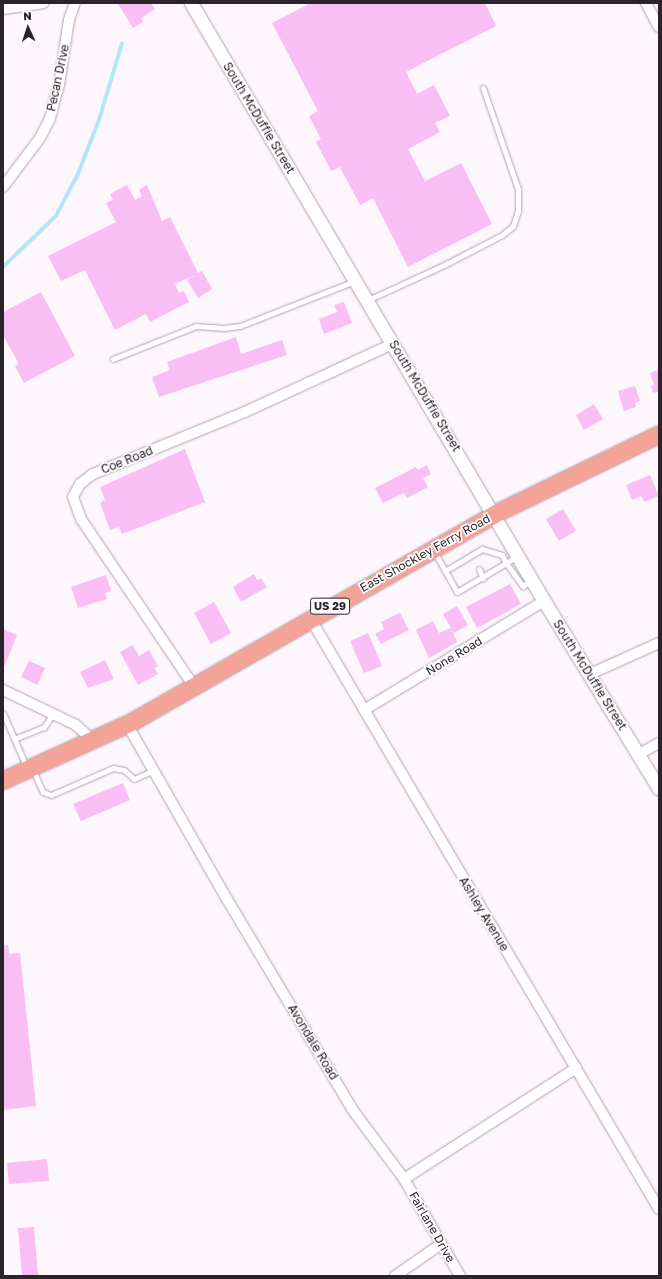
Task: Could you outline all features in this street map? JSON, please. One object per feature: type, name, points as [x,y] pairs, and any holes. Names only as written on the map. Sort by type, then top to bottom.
[{"type":"highway","name":"East Shockley Ferry Road","points":[[3,780],[127,724],[494,514],[659,434]]},
{"type":"street","points":[[3,9],[44,3]]},
{"type":"street","name":"Pecan Drive","points":[[3,187],[40,138],[50,118],[59,86],[69,20],[75,3]]},
{"type":"street","name":"South McDuffie Street","points":[[191,3],[394,343],[544,601],[639,754],[659,789]]},
{"type":"street","points":[[646,3],[659,27]]},
{"type":"street","name":"Coe Road","points":[[193,685],[81,518],[73,497],[80,484],[93,474],[244,412],[394,343]]},
{"type":"street","name":"None Road","points":[[364,710],[544,601]]},
{"type":"street","name":"Ashley Avenue","points":[[310,618],[659,1209]]},
{"type":"street","points":[[590,674],[659,643]]},
{"type":"street","points":[[3,690],[52,715],[76,725],[92,740]]},
{"type":"street","name":"Avondale Road","points":[[127,724],[352,1109],[404,1179]]},
{"type":"street","points":[[639,754],[659,743]]},
{"type":"street","points":[[404,1179],[576,1068]]},
{"type":"street","name":"Fairlane Drive","points":[[404,1179],[460,1276]]},
{"type":"street","points":[[395,1276],[441,1244]]},
{"type":"lane","points":[[368,300],[446,264],[502,235],[513,226],[518,211],[518,189],[483,88]]},
{"type":"lane","points":[[113,359],[196,326],[224,328],[240,326],[356,280]]},
{"type":"lane","points":[[433,548],[457,592],[483,578],[518,555]]},
{"type":"lane","points":[[445,571],[471,557],[482,549],[502,555],[523,586],[532,580]]},
{"type":"lane","points":[[479,569],[483,578]]},
{"type":"lane","points":[[3,714],[14,739],[43,792],[51,795],[113,768],[124,770],[134,779],[154,770]]},
{"type":"lane","points":[[14,739],[44,726],[52,715]]},
{"type":"building","points":[[151,3],[155,9],[141,18],[143,22],[133,28],[118,4]]},
{"type":"building","points":[[311,3],[485,3],[496,26],[406,72],[417,94],[434,85],[450,116],[435,123],[440,132],[408,149],[425,181],[461,163],[492,224],[408,267],[373,198],[360,205],[340,167],[331,171],[316,142],[321,139],[309,116],[318,111],[272,23]]},
{"type":"building","points":[[127,185],[135,200],[142,196],[139,190],[147,185],[162,221],[170,217],[198,273],[202,271],[212,289],[198,298],[187,280],[195,275],[175,284],[179,293],[184,291],[189,302],[150,322],[146,314],[115,330],[85,270],[61,281],[48,256],[116,222],[106,203],[113,200],[110,194]]},
{"type":"building","points":[[41,292],[75,356],[24,383],[15,366],[19,364],[3,335],[3,312]]},
{"type":"building","points":[[344,302],[352,323],[324,334],[319,319],[337,312],[334,305]]},
{"type":"building","points":[[236,337],[241,354],[282,340],[287,355],[159,397],[152,377],[170,370],[167,362]]},
{"type":"building","points":[[658,370],[659,391],[653,393],[651,386],[654,385],[650,373]]},
{"type":"building","points":[[635,386],[640,401],[635,403],[636,407],[624,411],[618,391]]},
{"type":"building","points":[[594,404],[603,419],[584,430],[576,415]]},
{"type":"building","points":[[185,449],[205,502],[122,534],[119,527],[110,530],[100,503],[105,500],[100,487]]},
{"type":"building","points":[[427,465],[431,474],[423,478],[428,487],[407,498],[404,493],[383,503],[375,488],[416,467],[418,470]]},
{"type":"building","points":[[650,475],[659,496],[644,502],[641,496],[632,500],[626,485]]},
{"type":"building","points":[[563,509],[576,531],[559,541],[546,519]]},
{"type":"building","points":[[254,574],[257,580],[261,578],[267,587],[241,602],[233,587]]},
{"type":"building","points":[[106,575],[111,591],[105,593],[107,599],[78,608],[71,587]]},
{"type":"building","points":[[510,584],[521,604],[477,628],[466,607]]},
{"type":"building","points":[[214,602],[231,633],[211,644],[194,613]]},
{"type":"building","points":[[457,606],[468,625],[454,633],[443,614]]},
{"type":"building","points":[[400,613],[409,630],[381,644],[375,634],[384,629],[381,622]]},
{"type":"building","points":[[433,621],[439,633],[451,628],[457,642],[429,658],[416,630]]},
{"type":"building","points":[[3,629],[17,635],[3,670]]},
{"type":"building","points":[[368,633],[382,666],[364,673],[350,641]]},
{"type":"building","points":[[133,645],[139,656],[149,650],[158,666],[154,668],[158,674],[138,685],[120,652]]},
{"type":"building","points":[[105,660],[114,679],[88,688],[80,672]]},
{"type":"building","points":[[29,661],[45,668],[37,685],[21,677]]},
{"type":"building","points":[[123,783],[130,800],[81,821],[73,804]]},
{"type":"building","points":[[8,945],[9,954],[20,953],[36,1106],[3,1110],[3,946]]},
{"type":"building","points":[[47,1159],[49,1181],[9,1184],[7,1163]]},
{"type":"building","points":[[34,1227],[38,1276],[22,1276],[18,1228]]},
{"type":"waterway","points":[[3,267],[56,216],[78,174],[99,120],[122,44]]}]
